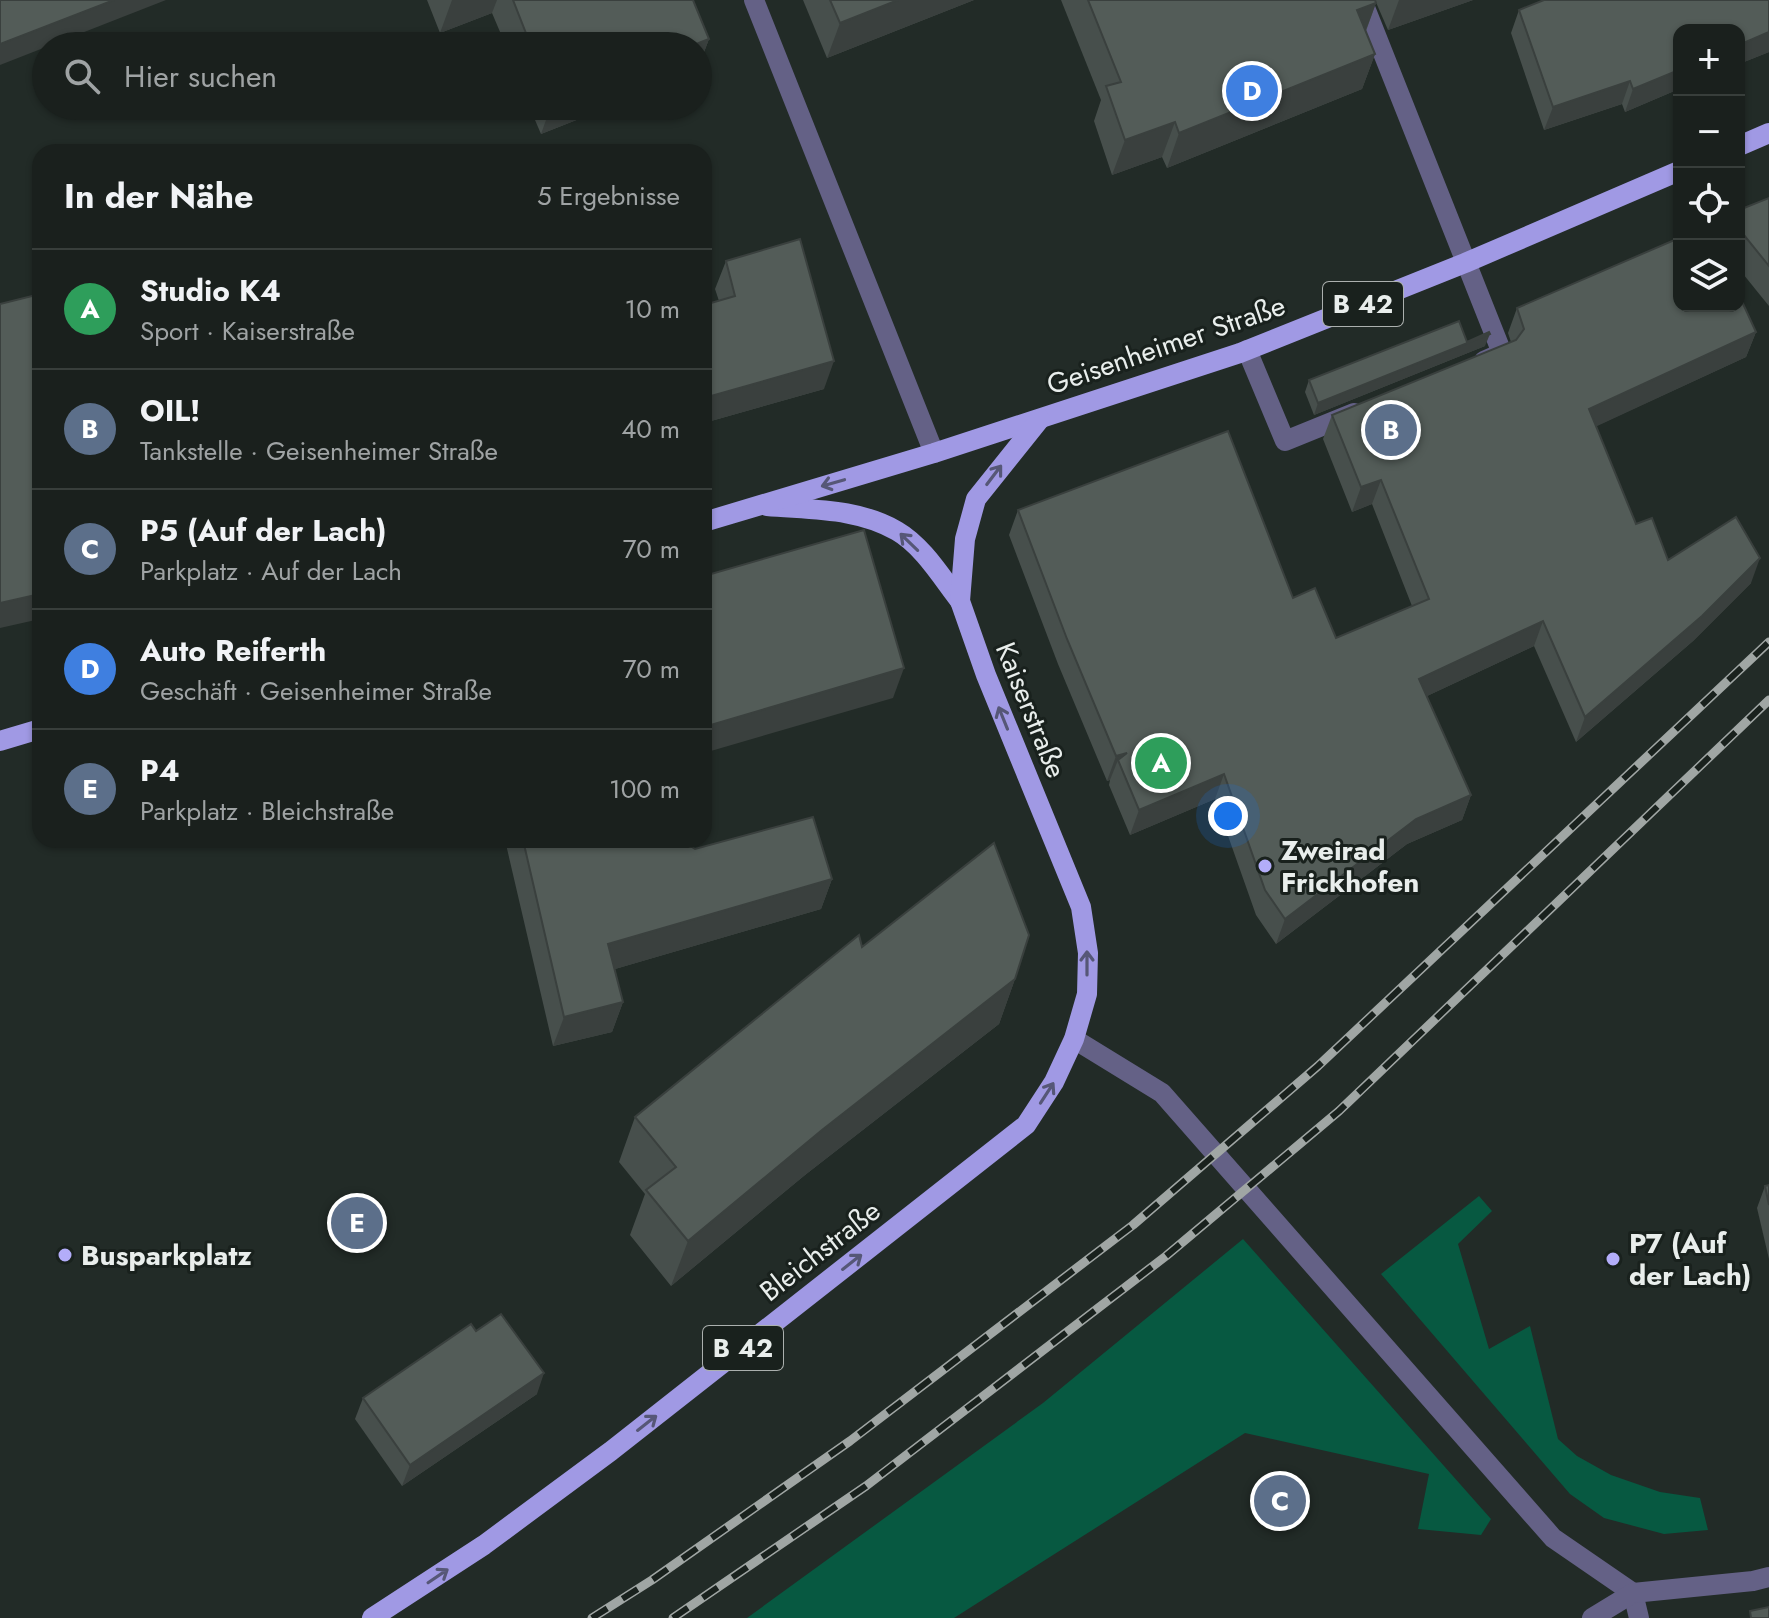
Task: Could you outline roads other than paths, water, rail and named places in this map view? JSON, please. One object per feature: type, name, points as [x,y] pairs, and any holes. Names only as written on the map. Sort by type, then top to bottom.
[{"type":"main road","points":[[1745,143],[1769,133]]},
{"type":"main road","name":"Geisenheimer Straße","points":[[712,520],[934,453],[1247,350],[1465,263],[1673,174]]},
{"type":"main road","name":"Kaiserstraße","points":[[1040,419],[976,499],[965,539],[960,601],[986,675],[1081,907],[1088,953],[1087,994],[1074,1039]]},
{"type":"main road","name":"B 42","points":[[757,506],[858,514],[899,532],[930,561],[960,601]]},
{"type":"main road","points":[[0,741],[32,731]]},
{"type":"main road","name":"Bleichstraße","points":[[372,1618],[484,1545],[611,1451],[1026,1125],[1054,1082],[1074,1039]]},
{"type":"street","points":[[754,0],[934,453]]},
{"type":"street","points":[[1362,0],[1502,353],[1459,371]]},
{"type":"street","points":[[1247,350],[1285,441],[1372,406]]},
{"type":"street","points":[[1074,1039],[1162,1093],[1553,1538],[1633,1593],[1639,1618]]},
{"type":"street","points":[[1592,1618],[1633,1593],[1769,1577]]},
{"type":"railway","points":[[592,1618],[652,1580],[850,1441],[1133,1225],[1318,1066],[1769,642]]},
{"type":"railway","points":[[673,1618],[866,1486],[1166,1256],[1339,1111],[1769,700]]},
{"type":"place","name":"Auto Reiferth","points":[[1252,91]]},
{"type":"place","name":"OIL!","points":[[1391,430]]},
{"type":"place","name":"Studio K4","points":[[1161,763]]},
{"type":"place","name":"Zweirad Frickhofen","points":[[1265,866]]},
{"type":"place","name":"P4","points":[[357,1223]]},
{"type":"place","name":"Busparkplatz","points":[[65,1255]]},
{"type":"place","name":"P7 (Auf der Lach)","points":[[1613,1259]]},
{"type":"place","name":"P5 (Auf der Lach)","points":[[1280,1501]]}]
